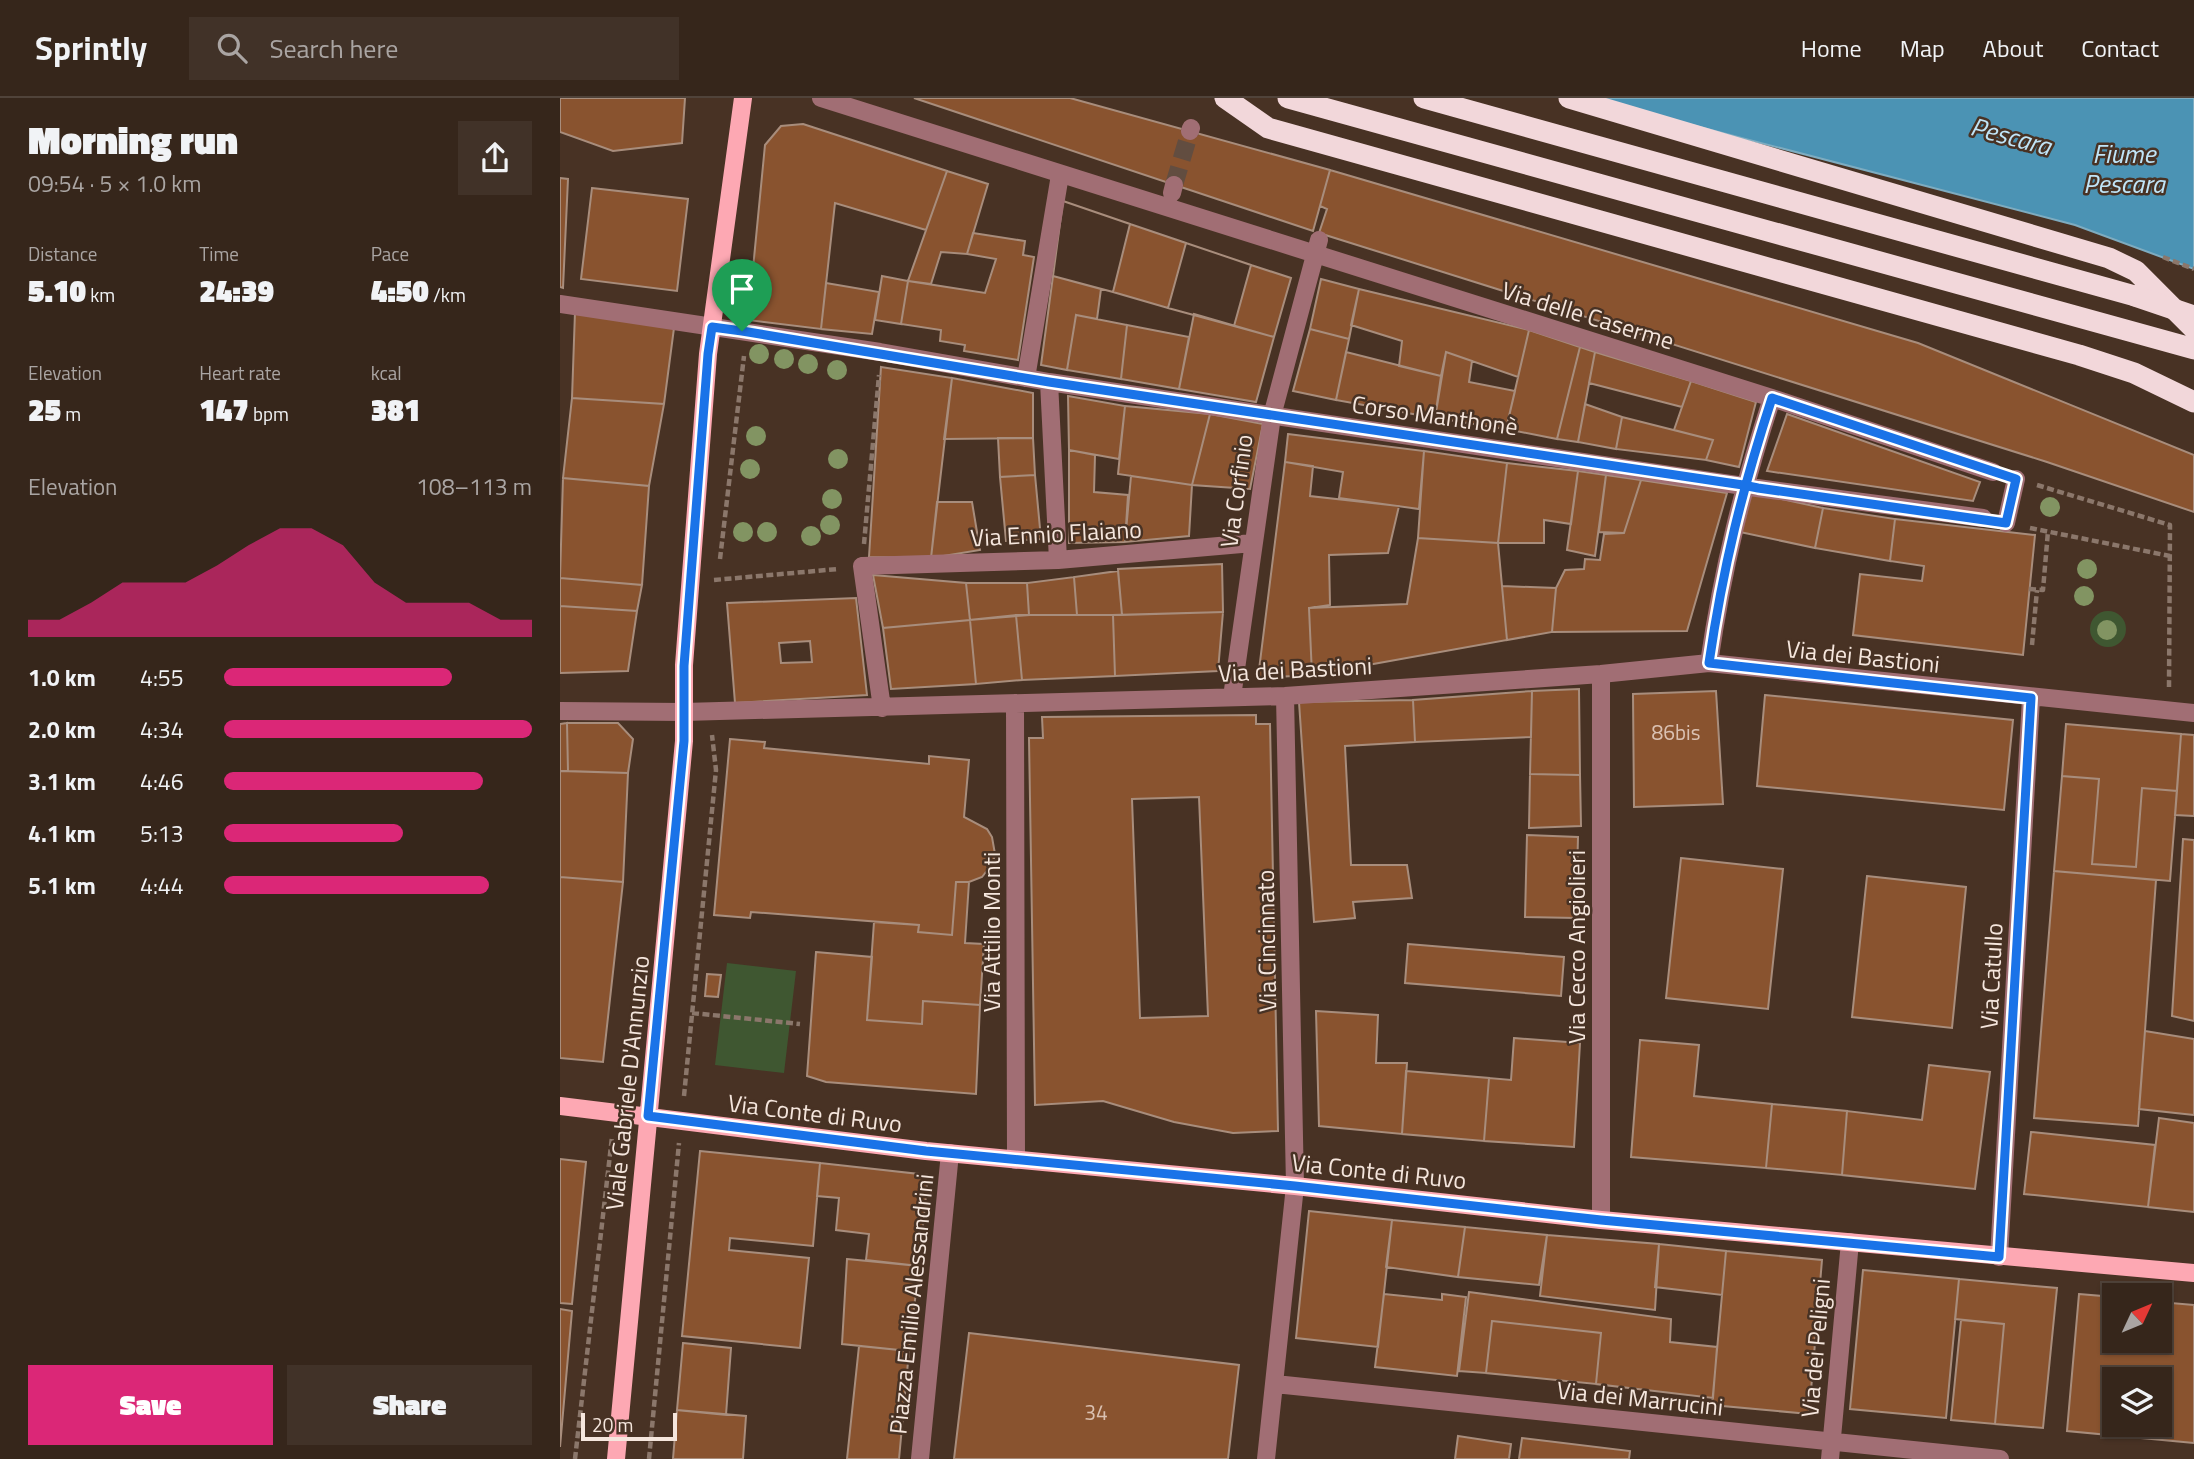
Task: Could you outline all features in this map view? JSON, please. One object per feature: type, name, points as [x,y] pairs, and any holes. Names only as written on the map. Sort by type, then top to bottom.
[{"type":"highway","points":[[1225,98],[1268,128],[2066,352],[2134,373],[2194,402]]},
{"type":"highway","points":[[1288,98],[2188,348]]},
{"type":"highway","points":[[1424,98],[2135,296],[2194,316]]},
{"type":"highway","points":[[1569,98],[2109,258],[2136,271],[2194,329]]},
{"type":"highway","points":[[2135,296],[2194,306]]},
{"type":"main road","name":"Viale Gabriele D'Annunzio","points":[[616,1459],[684,741],[684,666],[712,327],[744,98]]},
{"type":"main road","name":"Via Conte di Ruvo","points":[[560,1106],[950,1153],[1295,1186],[1601,1220],[2194,1273]]},
{"type":"street","name":"Via delle Caserme","points":[[821,98],[1060,175],[1171,197],[1993,472]]},
{"type":"street","points":[[1026,378],[1060,175]]},
{"type":"street","name":"Via Corfinio","points":[[1232,696],[1272,416],[1317,248]]},
{"type":"street","name":"Corso Manthonè","points":[[560,304],[1272,416],[1983,518]]},
{"type":"street","points":[[1049,382],[1058,560]]},
{"type":"street","points":[[1709,663],[1727,550],[1743,485],[1772,398]]},
{"type":"street","points":[[2006,523],[2016,479]]},
{"type":"street","name":"Via Ennio Flaiano","points":[[862,566],[1058,560],[1253,543]]},
{"type":"street","points":[[862,566],[882,708]]},
{"type":"street","name":"Via dei Bastioni","points":[[560,711],[684,712],[882,708],[1285,696],[1601,674],[1709,663],[2194,713]]},
{"type":"street","name":"Via Cecco Angiolieri","points":[[1601,674],[1601,1220]]},
{"type":"street","name":"Via Cincinnato","points":[[1285,696],[1295,1186]]},
{"type":"street","name":"Via Catullo","points":[[1999,1257],[2030,697]]},
{"type":"street","name":"Via Attilio Monti","points":[[1015,703],[1016,1160]]},
{"type":"street","name":"Piazza Emilio Alessandrini","points":[[920,1459],[950,1153]]},
{"type":"street","points":[[1266,1459],[1295,1186]]},
{"type":"street","name":"Via dei Peligni","points":[[1830,1451],[1850,1242]]},
{"type":"street","name":"Via dei Marrucini","points":[[1275,1384],[1830,1451],[2000,1459]]},
{"type":"path","points":[[718,587],[745,349]]},
{"type":"path","points":[[692,581],[862,566],[881,353]]},
{"type":"path","points":[[2016,479],[2169,526],[2169,711]]},
{"type":"path","points":[[2006,523],[2169,556]]},
{"type":"path","points":[[2029,589],[2043,590],[2048,531]]},
{"type":"path","points":[[2032,645],[2037,590]]},
{"type":"path","points":[[649,1459],[716,770]]},
{"type":"path","points":[[692,1013],[800,1024]]},
{"type":"path","points":[[575,1459],[615,1112]]},
{"type":"green space","points":[[2108,611],[2121,616],[2126,629],[2121,642],[2108,647],[2095,642],[2090,629],[2095,616]]},
{"type":"green space","points":[[727,963],[796,971],[784,1073],[715,1065]]},
{"type":"water","name":"Fiume Pescara","points":[[1589,98],[2194,98],[2194,269],[2075,225]]},
{"type":"building","points":[[560,98],[685,98],[682,143],[613,151],[560,132]]},
{"type":"building","points":[[914,98],[1070,98],[1330,170],[1313,231]]},
{"type":"building","points":[[803,124],[947,171],[926,230],[835,203],[821,329],[748,320],[765,145],[781,126]]},
{"type":"building","points":[[1330,170],[1918,343],[2194,455],[2194,512],[2047,462],[1319,233],[1327,209],[1320,206]]},
{"type":"building","points":[[947,171],[988,184],[967,254],[941,252],[931,284],[908,281]]},
{"type":"building","points":[[560,178],[568,179],[563,288],[560,287]]},
{"type":"building","points":[[592,188],[688,199],[677,291],[581,279]]},
{"type":"building","points":[[1063,201],[1130,224],[1113,292],[1053,276]]},
{"type":"building","points":[[1063,201],[1130,224],[1113,292],[1053,276]]},
{"type":"building","points":[[1130,224],[1186,243],[1168,308],[1113,292]]},
{"type":"building","points":[[973,233],[1025,241],[1023,255],[1034,257],[1018,360],[964,351],[965,345],[940,341],[941,330],[901,324],[908,281],[985,293],[996,259],[967,254]]},
{"type":"building","points":[[1186,243],[1251,265],[1234,326],[1168,308]]},
{"type":"building","points":[[1186,243],[1251,265],[1234,326],[1168,308]]},
{"type":"building","points":[[1251,265],[1291,278],[1274,337],[1234,326]]},
{"type":"building","points":[[882,276],[908,281],[901,324],[875,320]]},
{"type":"building","points":[[1053,276],[1101,289],[1097,319],[1076,315],[1067,370],[1041,365]]},
{"type":"building","points":[[1321,279],[1359,289],[1349,339],[1310,329]]},
{"type":"building","points":[[826,283],[879,292],[872,334],[821,329]]},
{"type":"building","points":[[1359,289],[1529,330],[1518,377],[1446,352],[1441,376],[1399,366],[1402,341],[1351,325]]},
{"type":"building","points":[[575,312],[674,328],[664,404],[572,398]]},
{"type":"building","points":[[1194,314],[1274,337],[1256,402],[1179,389]]},
{"type":"building","points":[[1076,315],[1127,325],[1121,379],[1067,370]]},
{"type":"building","points":[[1127,325],[1189,337],[1179,389],[1121,379]]},
{"type":"building","points":[[1310,329],[1349,339],[1336,400],[1293,391]]},
{"type":"building","points":[[1529,330],[1580,347],[1557,439],[1506,429]]},
{"type":"building","points":[[1580,347],[1595,352],[1578,442],[1557,439]]},
{"type":"building","points":[[1346,352],[1441,376],[1435,418],[1336,400]]},
{"type":"building","points":[[1446,352],[1472,361],[1469,382],[1515,391],[1506,429],[1435,418]]},
{"type":"building","points":[[1595,352],[1691,381],[1682,407],[1589,383]]},
{"type":"building","points":[[881,367],[952,378],[931,558],[869,557]]},
{"type":"building","points":[[952,378],[1033,393],[1033,438],[944,439]]},
{"type":"building","points":[[1691,381],[1756,402],[1739,467],[1706,460],[1713,440],[1674,430]]},
{"type":"building","points":[[1068,396],[1125,406],[1119,459],[1069,450]]},
{"type":"building","points":[[572,398],[664,404],[649,486],[563,478]]},
{"type":"building","points":[[1585,404],[1622,417],[1616,449],[1578,442]]},
{"type":"building","points":[[1125,406],[1210,414],[1192,485],[1118,474]]},
{"type":"building","points":[[1210,414],[1263,424],[1250,489],[1192,485]]},
{"type":"building","points":[[1787,414],[1980,482],[1973,501],[1767,471]]},
{"type":"building","points":[[1622,417],[1713,440],[1706,460],[1616,449]]},
{"type":"building","points":[[1288,434],[1424,451],[1419,509],[1339,498],[1343,472],[1285,462]]},
{"type":"building","points":[[998,438],[1033,438],[1035,475],[1000,477]]},
{"type":"building","points":[[1069,450],[1095,455],[1094,492],[1128,495],[1125,542],[1069,543]]},
{"type":"building","points":[[1424,451],[1507,463],[1498,543],[1418,538]]},
{"type":"building","points":[[1285,462],[1313,466],[1310,496],[1399,506],[1388,553],[1329,555],[1330,605],[1309,608],[1312,675],[1258,678]]},
{"type":"building","points":[[1507,463],[1578,471],[1571,524],[1544,520],[1544,543],[1498,543]]},
{"type":"building","points":[[1578,471],[1606,475],[1595,556],[1567,550]]},
{"type":"building","points":[[1035,475],[1041,539],[1006,541],[1000,477]]},
{"type":"building","points":[[1606,475],[1641,480],[1624,533],[1599,532]]},
{"type":"building","points":[[1131,476],[1192,485],[1189,536],[1125,542]]},
{"type":"building","points":[[563,478],[649,486],[642,585],[560,578]]},
{"type":"building","points":[[1641,480],[1727,493],[1687,631],[1552,632],[1556,588],[1565,570],[1584,569],[1585,559],[1600,560],[1604,534],[1624,533]]},
{"type":"building","points":[[1749,492],[1823,508],[1815,548],[1740,532]]},
{"type":"building","points":[[937,502],[972,502],[980,550],[931,558]]},
{"type":"building","points":[[1823,508],[1895,519],[1890,561],[1815,548]]},
{"type":"building","points":[[1895,519],[2035,535],[2023,655],[1853,635],[1860,574],[1922,581],[1924,566],[1890,561]]},
{"type":"building","points":[[1418,538],[1498,543],[1507,640],[1312,675],[1309,608],[1407,604]]},
{"type":"building","points":[[1222,564],[1223,612],[1122,615],[1118,569]]},
{"type":"building","points":[[1118,571],[1122,615],[1077,615],[1074,577]]},
{"type":"building","points":[[873,575],[966,583],[970,620],[883,628]]},
{"type":"building","points":[[1074,577],[1077,615],[1029,615],[1027,583]]},
{"type":"building","points":[[560,578],[642,585],[637,611],[560,606]]},
{"type":"building","points":[[966,583],[1027,583],[1029,615],[970,620]]},
{"type":"building","points":[[1502,586],[1556,588],[1552,632],[1507,640]]},
{"type":"building","points":[[856,598],[867,695],[735,703],[727,603]],"holes":[[[810,641],[812,662],[781,663],[779,643]]]},
{"type":"building","points":[[560,606],[637,611],[628,671],[560,673]]},
{"type":"building","points":[[1223,612],[1218,671],[1115,676],[1113,615]]},
{"type":"building","points":[[1016,615],[1022,680],[976,684],[970,620]]},
{"type":"building","points":[[1016,615],[1113,615],[1115,676],[1022,680]]},
{"type":"building","points":[[970,620],[976,684],[891,689],[883,628]]},
{"type":"building","points":[[1579,689],[1580,775],[1530,774],[1532,691]]},
{"type":"building","points":[[1532,691],[1531,737],[1415,742],[1413,700]]},
{"type":"building","points":[[1716,691],[1723,804],[1634,807],[1633,694]]},
{"type":"building","points":[[1765,695],[2013,720],[2004,810],[1757,786]]},
{"type":"building","points":[[1413,700],[1415,742],[1345,746],[1351,865],[1407,865],[1412,898],[1353,902],[1355,918],[1314,922],[1299,702]]},
{"type":"building","points":[[1256,715],[1256,724],[1270,724],[1278,1131],[1233,1133],[1174,1122],[1103,1101],[1035,1105],[1029,738],[1043,738],[1042,717]],"holes":[[[1199,797],[1208,1016],[1140,1018],[1132,799]]]},
{"type":"building","points":[[567,723],[618,723],[633,739],[628,773],[568,771]]},
{"type":"building","points":[[567,723],[568,771],[560,771],[560,724]]},
{"type":"building","points":[[2066,724],[2181,734],[2177,791],[2142,788],[2136,867],[2092,864],[2099,779],[2062,776]]},
{"type":"building","points":[[2181,734],[2194,735],[2194,816],[2175,815]]},
{"type":"building","points":[[730,739],[765,742],[764,748],[929,764],[929,756],[969,760],[964,817],[987,829],[992,837],[995,854],[993,863],[982,877],[969,882],[956,882],[952,935],[918,932],[919,925],[751,912],[750,918],[714,915]]},
{"type":"building","points":[[560,771],[628,773],[623,882],[560,877]]},
{"type":"building","points":[[1530,774],[1580,775],[1581,826],[1529,828]]},
{"type":"building","points":[[2062,776],[2099,779],[2092,864],[2136,867],[2142,788],[2177,791],[2170,881],[2054,871]]},
{"type":"building","points":[[1527,835],[1578,837],[1576,918],[1525,917]]},
{"type":"building","points":[[2183,839],[2194,840],[2194,1021],[2172,1016]]},
{"type":"building","points":[[1681,858],[1783,869],[1768,1009],[1666,998]]},
{"type":"building","points":[[2054,871],[2156,880],[2138,1126],[2034,1118]]},
{"type":"building","points":[[1867,876],[1966,887],[1952,1028],[1852,1017]]},
{"type":"building","points":[[560,877],[623,882],[603,1062],[560,1058]]},
{"type":"building","points":[[956,882],[969,882],[965,943],[984,944],[980,1005],[923,1001],[922,1024],[867,1020],[874,922],[919,925],[918,932],[952,935]]},
{"type":"building","points":[[1408,944],[1564,957],[1561,996],[1405,983]]},
{"type":"building","points":[[816,952],[872,957],[867,1020],[922,1024],[923,1001],[980,1005],[976,1094],[826,1082],[807,1076]]},
{"type":"building","points":[[707,974],[721,975],[718,997],[705,996]]},
{"type":"building","points":[[1316,1011],[1378,1015],[1376,1063],[1407,1063],[1402,1134],[1319,1126]]},
{"type":"building","points":[[2145,1031],[2194,1039],[2194,1115],[2139,1109]]},
{"type":"building","points":[[1514,1038],[1580,1043],[1574,1147],[1484,1141],[1489,1078],[1511,1080]]},
{"type":"building","points":[[1640,1040],[1699,1045],[1694,1096],[1772,1104],[1766,1168],[1631,1157]]},
{"type":"building","points":[[1929,1065],[1990,1072],[1975,1189],[1842,1175],[1847,1111],[1922,1120]]},
{"type":"building","points":[[1406,1071],[1489,1078],[1484,1141],[1402,1134]]},
{"type":"building","points":[[1772,1104],[1847,1111],[1842,1175],[1766,1168]]},
{"type":"building","points":[[2159,1118],[2194,1123],[2194,1212],[2148,1207]]},
{"type":"building","points":[[2031,1132],[2155,1145],[2148,1207],[2024,1194]]},
{"type":"building","points":[[700,1151],[820,1163],[813,1246],[730,1238],[729,1250],[809,1258],[800,1348],[682,1336]]},
{"type":"building","points":[[560,1159],[586,1162],[572,1304],[560,1303]]},
{"type":"building","points":[[820,1163],[928,1175],[919,1266],[866,1260],[869,1234],[836,1230],[839,1198],[817,1196]]},
{"type":"building","points":[[1309,1211],[1392,1220],[1378,1347],[1296,1338]]},
{"type":"building","points":[[1392,1220],[1465,1227],[1458,1277],[1386,1267]]},
{"type":"building","points":[[1465,1227],[1547,1235],[1539,1285],[1458,1277]]},
{"type":"building","points":[[1547,1235],[1659,1244],[1655,1310],[1540,1296]]},
{"type":"building","points":[[1659,1244],[1726,1251],[1722,1295],[1655,1287]]},
{"type":"building","points":[[1726,1251],[1822,1260],[1809,1414],[1712,1405]]},
{"type":"building","points":[[847,1259],[919,1266],[909,1351],[842,1344]]},
{"type":"building","points":[[1863,1270],[1959,1279],[1946,1418],[1850,1409]]},
{"type":"building","points":[[1959,1279],[2057,1288],[2043,1428],[1995,1424],[2004,1324],[1955,1319]]},
{"type":"building","points":[[1469,1292],[1671,1319],[1670,1342],[1717,1347],[1713,1398],[1596,1384],[1601,1333],[1492,1321],[1486,1373],[1459,1371]]},
{"type":"building","points":[[1384,1294],[1442,1300],[1442,1294],[1466,1297],[1457,1376],[1375,1367]]},
{"type":"building","points":[[2079,1294],[2102,1296],[2102,1353],[2172,1353],[2172,1303],[2194,1305],[2194,1443],[2130,1437],[2172,1437],[2172,1367],[2102,1367],[2102,1434],[2067,1431]]},
{"type":"building","points":[[560,1309],[572,1311],[560,1447]]},
{"type":"building","points":[[1961,1320],[2004,1324],[1995,1424],[1951,1420]]},
{"type":"building","points":[[1492,1321],[1601,1333],[1596,1384],[1486,1373]]},
{"type":"building","points":[[969,1333],[1239,1365],[1228,1459],[954,1459]]},
{"type":"building","points":[[683,1343],[731,1348],[726,1415],[677,1410]]},
{"type":"building","points":[[859,1346],[909,1351],[899,1459],[847,1459]]},
{"type":"building","points":[[677,1410],[746,1416],[743,1459],[673,1459]]},
{"type":"building","points":[[1458,1436],[1511,1444],[1509,1459],[1455,1459]]},
{"type":"building","points":[[1522,1438],[1630,1451],[1629,1459],[1519,1459]]},
{"type":"tunnel","points":[[1174,185],[1190,131]]},
{"type":"route","points":[[742,331],[712,327],[708,354],[684,666],[684,741],[648,1116],[926,1151],[1295,1186],[1601,1220],[1999,1257],[2031,698],[1709,663],[1727,550],[1743,485],[1772,398],[2016,479],[2006,523],[1983,518],[1758,488],[1743,485],[1049,382],[742,331]]},
{"type":"water label","name":"Pescara","points":[[2011,136]]}]
